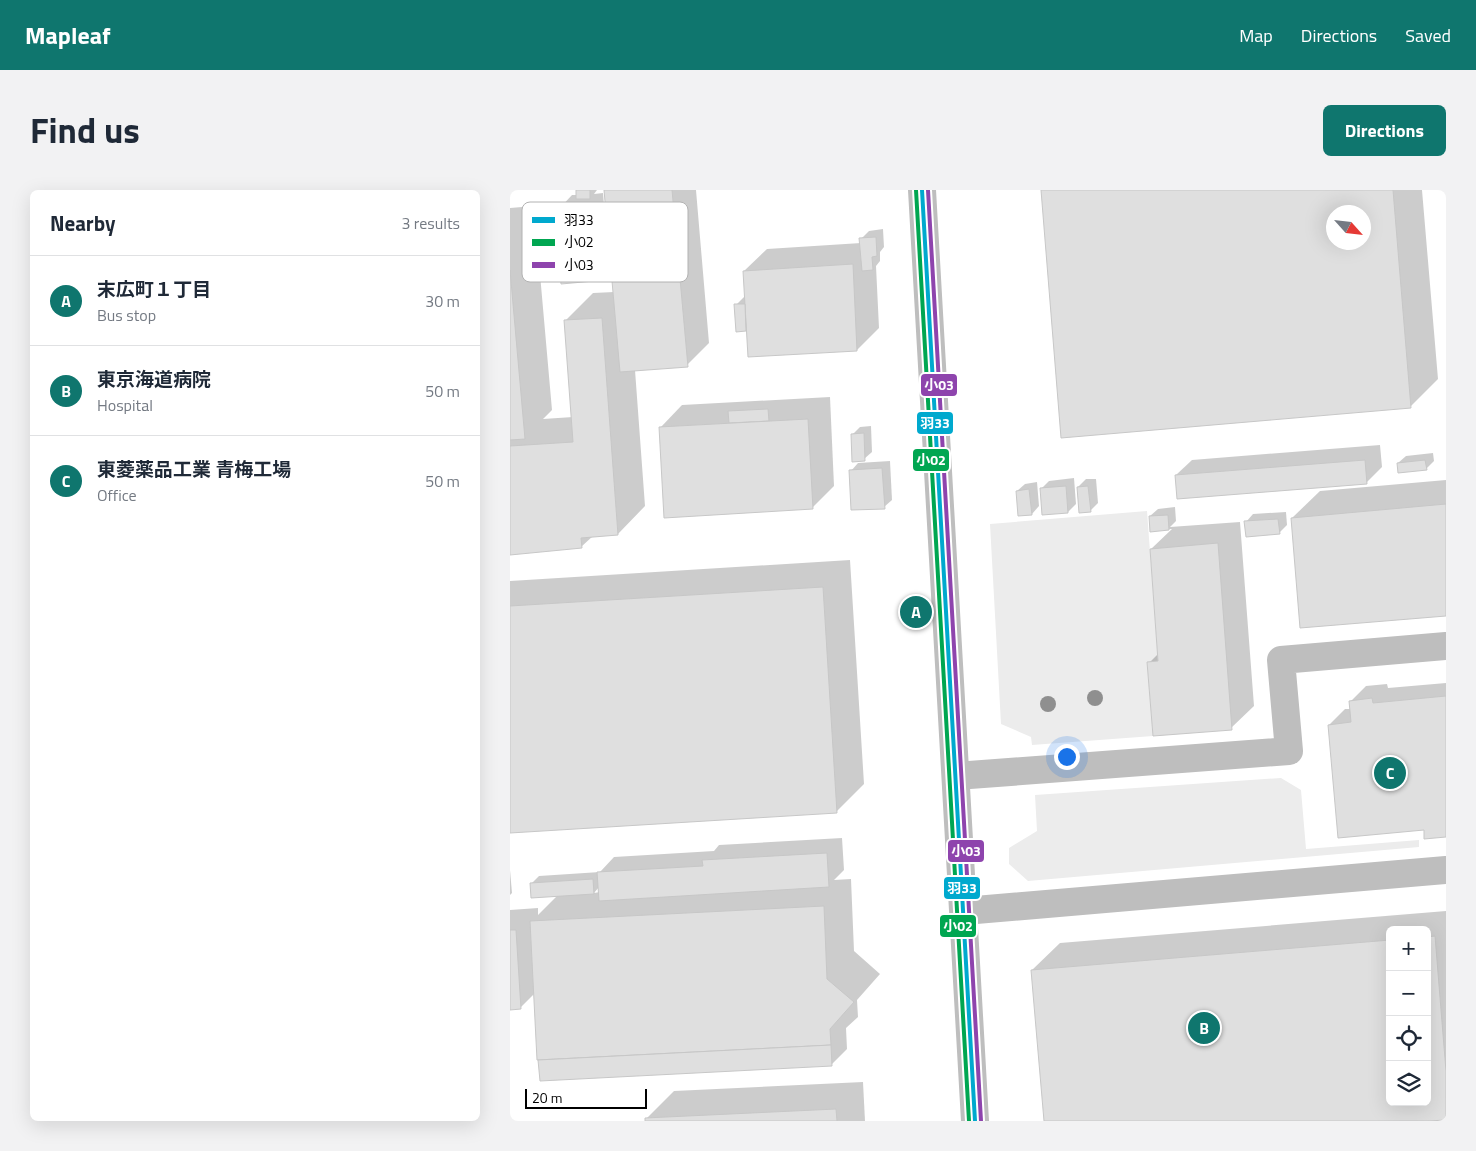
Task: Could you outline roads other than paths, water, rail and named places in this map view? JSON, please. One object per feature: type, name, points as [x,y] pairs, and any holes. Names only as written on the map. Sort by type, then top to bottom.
[{"type":"street","points":[[922,190],[975,1121]]},
{"type":"street","points":[[956,776],[1289,751],[1281,660],[1446,646]]},
{"type":"street","points":[[964,911],[1446,870]]},
{"type":"place","name":"末広町１丁目","points":[[916,612]]},
{"type":"place","name":"東菱薬品工業 青梅工場","points":[[1390,773]]},
{"type":"place","name":"東京海道病院","points":[[1204,1028]]}]
